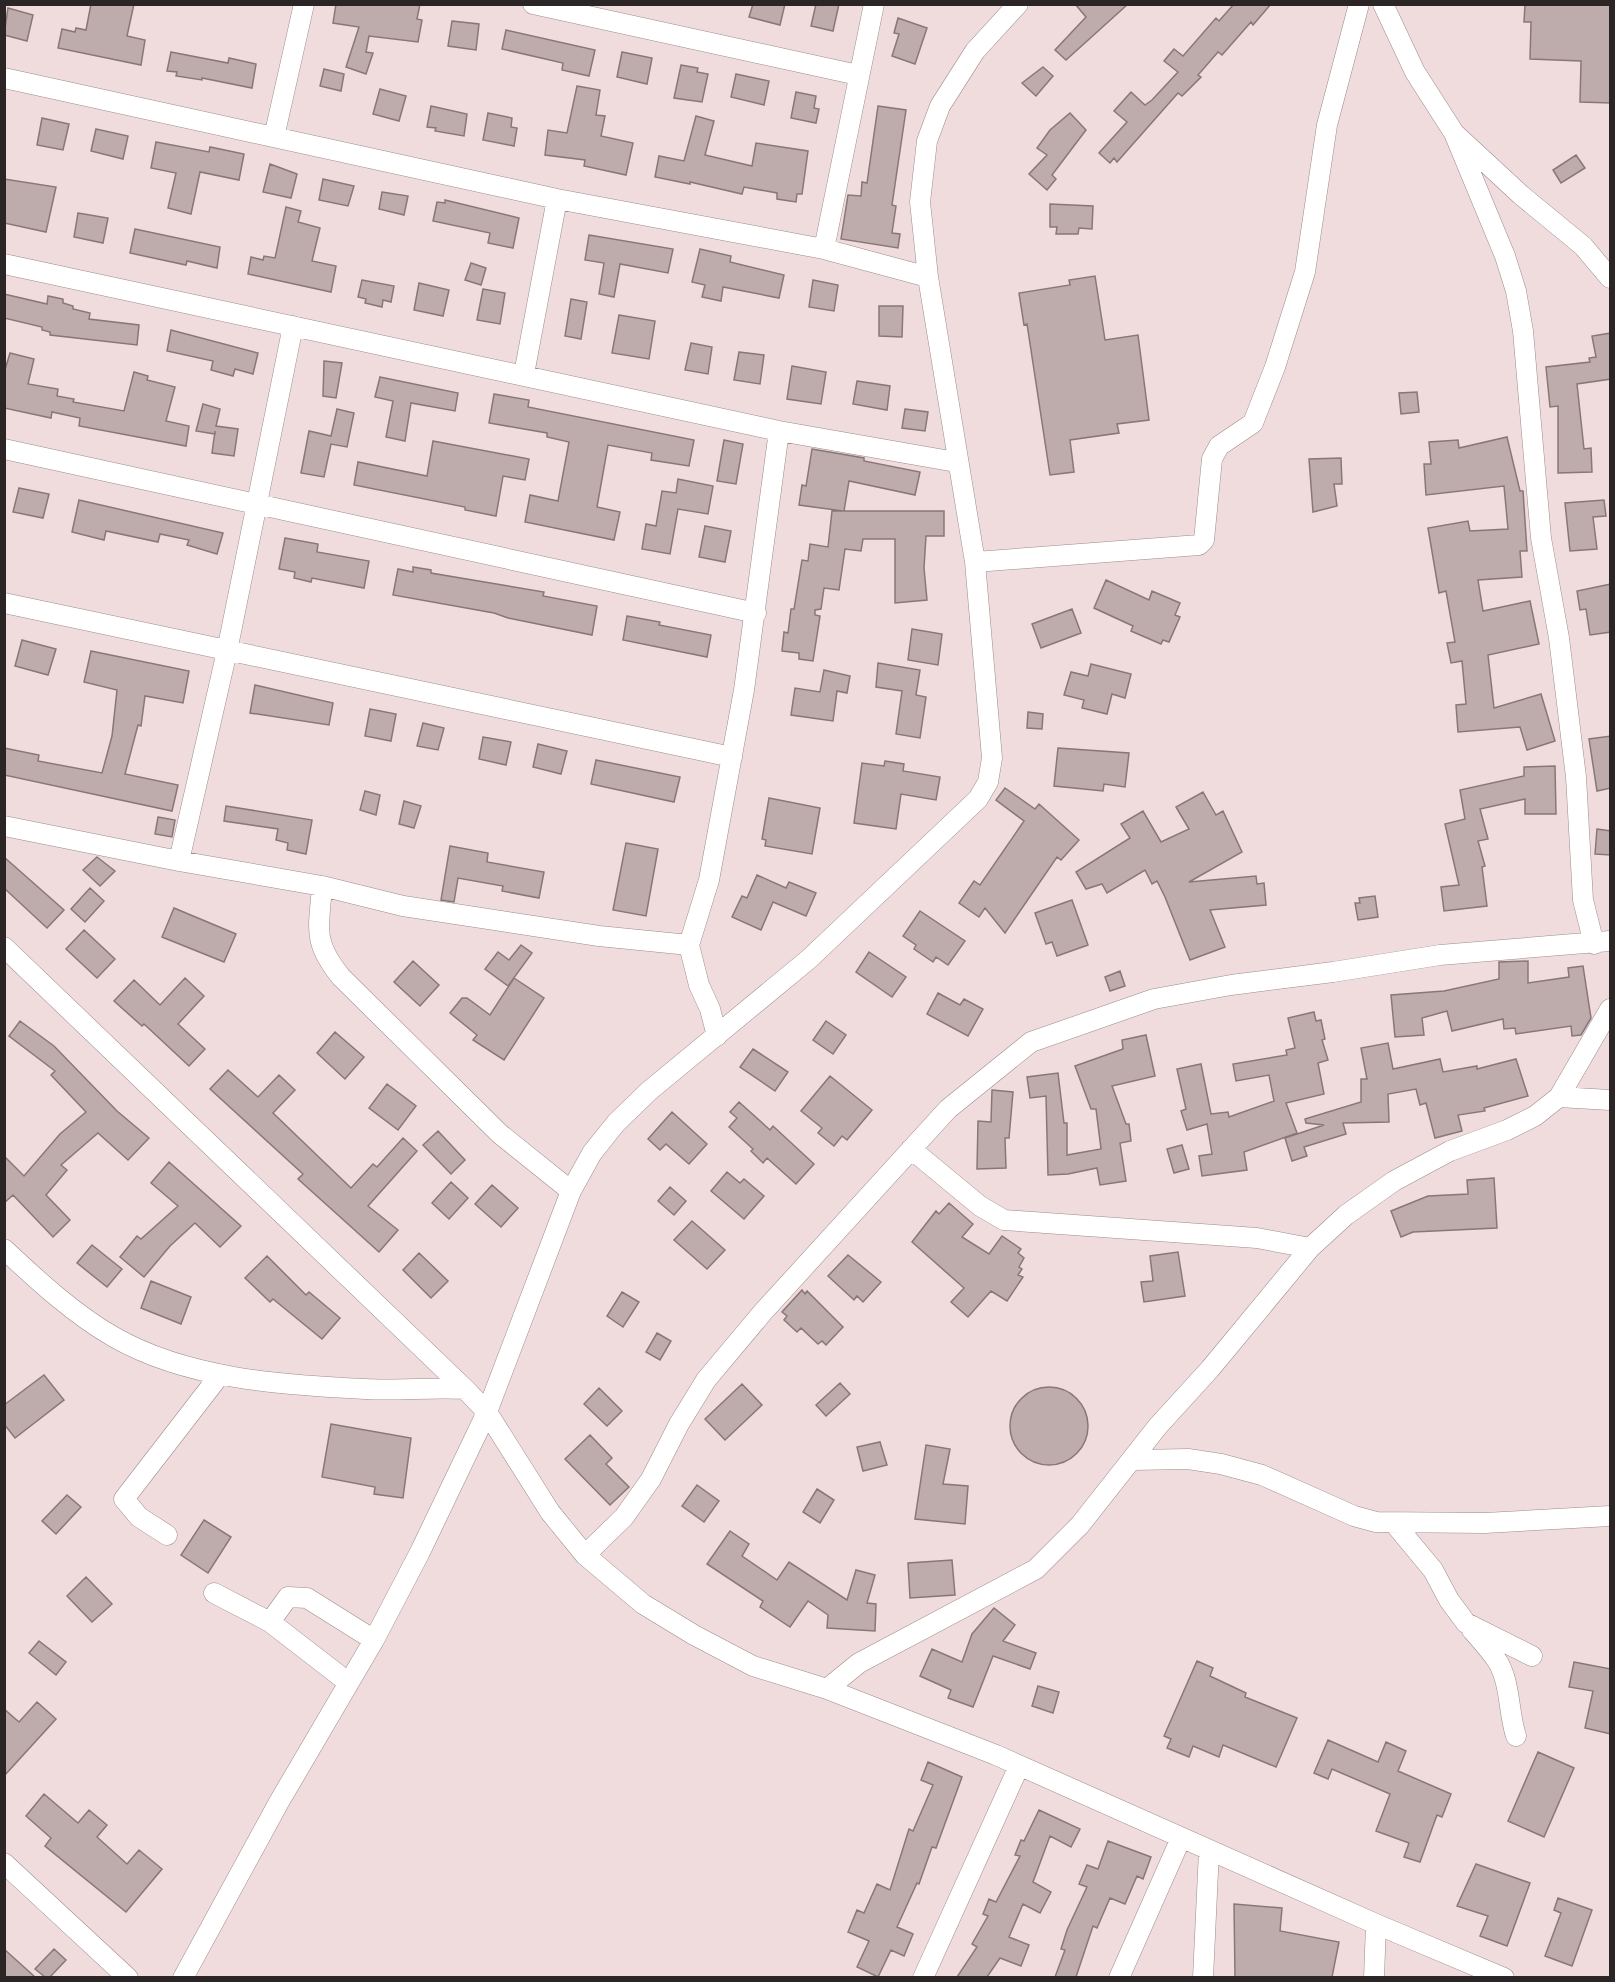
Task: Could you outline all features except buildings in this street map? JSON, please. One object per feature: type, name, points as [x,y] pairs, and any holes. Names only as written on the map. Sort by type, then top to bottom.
[{"type":"street","points":[[274,136],[304,4]]},
{"type":"street","points":[[533,4],[858,75]]},
{"type":"street","points":[[824,249],[874,4]]},
{"type":"street","points":[[183,1977],[374,1640],[420,1552],[487,1412],[571,1191],[592,1153],[616,1123],[649,1091],[808,959],[978,799],[988,782],[992,758],[975,562],[956,462],[928,277],[920,202],[927,141],[940,105],[975,51],[1018,4]]},
{"type":"street","points":[[975,562],[1200,545],[1204,540],[1212,459],[1219,446],[1253,423],[1305,272],[1327,125],[1359,4]]},
{"type":"street","points":[[585,1556],[624,1517],[638,1498],[706,1380],[763,1312],[948,1109],[1031,1042],[1154,999],[1231,985],[1440,955],[1602,942],[1583,900],[1576,777],[1559,638],[1541,538],[1531,413],[1519,311],[1505,256],[1454,133],[1415,72],[1383,4]]},
{"type":"street","points":[[4,78],[557,199],[824,249],[928,277]]},
{"type":"street","points":[[1454,133],[1521,195],[1583,246],[1611,278]]},
{"type":"street","points":[[524,374],[557,199]]},
{"type":"street","points":[[4,264],[524,374],[779,431],[956,462]]},
{"type":"street","points":[[179,861],[227,651],[293,326]]},
{"type":"street","points":[[717,1036],[710,1009],[699,985],[689,945],[710,880],[732,757],[756,613],[779,431]]},
{"type":"street","points":[[4,449],[756,613]]},
{"type":"street","points":[[4,603],[732,757]]},
{"type":"street","points":[[4,826],[179,861],[322,886],[403,906],[599,936],[689,945]]},
{"type":"street","points":[[322,886],[318,939],[325,957],[341,977],[500,1134],[571,1191]]},
{"type":"street","points":[[4,946],[465,1389],[487,1412],[550,1512],[585,1556],[643,1604],[694,1635],[753,1666],[827,1689],[1018,1766],[1376,1924],[1504,1977]]},
{"type":"street","points":[[827,1689],[859,1663],[1036,1569],[1080,1525],[1158,1426],[1210,1369],[1310,1248],[1346,1215],[1394,1181],[1450,1151],[1508,1130],[1535,1116],[1558,1097],[1604,1038],[1611,1009]]},
{"type":"street","points":[[1558,1097],[1611,1100]]},
{"type":"street","points":[[911,1149],[980,1206],[1004,1220],[1257,1238],[1310,1248]]},
{"type":"street","points":[[4,1249],[76,1310],[114,1337],[170,1362],[219,1376],[365,1389],[465,1389]]},
{"type":"street","points":[[167,1536],[139,1518],[124,1499],[219,1376]]},
{"type":"street","points":[[1133,1460],[1188,1459],[1221,1464],[1262,1475],[1354,1516],[1394,1523],[1485,1523],[1611,1516]]},
{"type":"street","points":[[1394,1523],[1434,1570],[1449,1600],[1497,1660],[1509,1696],[1510,1718],[1516,1736]]},
{"type":"street","points":[[214,1593],[270,1622],[349,1683]]},
{"type":"street","points":[[270,1622],[288,1597],[307,1598],[374,1640]]},
{"type":"street","points":[[1466,1623],[1532,1656]]},
{"type":"street","points":[[923,1977],[1018,1766]]},
{"type":"street","points":[[1119,1977],[1181,1838]]},
{"type":"street","points":[[1203,1977],[1209,1850]]},
{"type":"street","points":[[4,1863],[128,1977]]},
{"type":"street","points":[[1374,1977],[1376,1924]]}]
